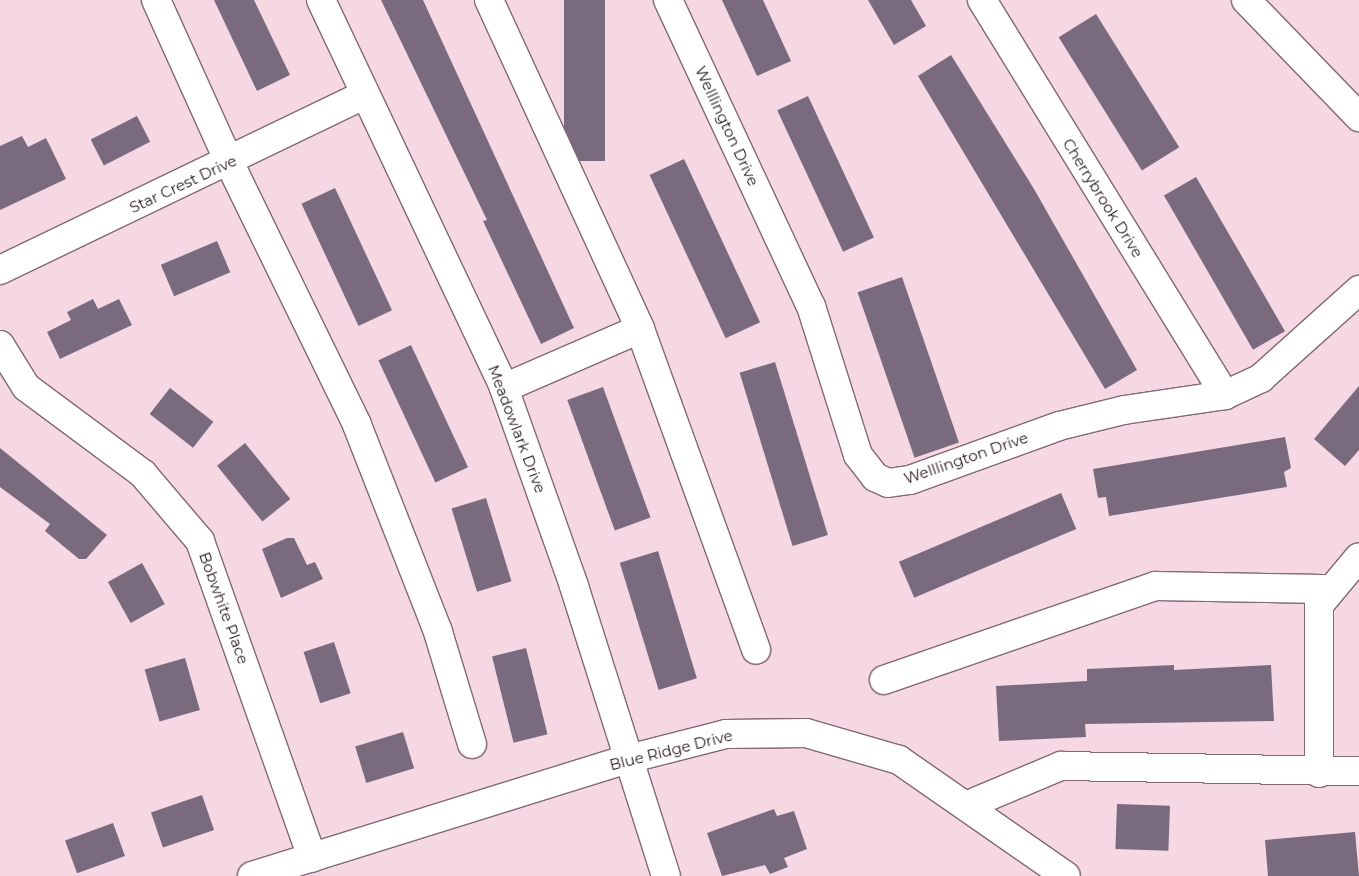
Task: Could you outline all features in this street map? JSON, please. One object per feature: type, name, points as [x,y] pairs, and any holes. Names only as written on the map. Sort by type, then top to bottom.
[{"type":"street","points":[[156,0],[229,162],[357,425],[438,632],[472,744]]},
{"type":"street","name":"Meadowlark Drive","points":[[321,0],[504,388],[574,586],[666,876]]},
{"type":"street","points":[[489,0],[640,329],[756,650]]},
{"type":"street","name":"Welllington Drive","points":[[668,0],[811,306],[858,455],[875,477],[888,483],[910,480],[1059,426],[1124,410],[1225,394],[1261,378],[1359,290]]},
{"type":"street","name":"Cherrybrook Drive","points":[[982,0],[1225,394]]},
{"type":"street","points":[[1246,0],[1359,117]]},
{"type":"street","name":"Star Crest Drive","points":[[0,270],[229,162],[365,94]]},
{"type":"street","points":[[504,388],[640,329]]},
{"type":"street","name":"Bobwhite Place","points":[[0,345],[26,387],[143,474],[200,541],[312,858]]},
{"type":"street","points":[[1319,773],[1319,605],[1359,557]]},
{"type":"street","points":[[884,680],[1155,586],[1323,589],[1329,593]]},
{"type":"street","name":"Blue Ridge Drive","points":[[252,876],[628,759],[726,734],[806,733],[899,760],[968,805],[1066,876]]},
{"type":"street","points":[[968,805],[1061,766],[1319,773],[1359,772]]},
{"type":"building","points":[[214,0],[254,0],[290,75],[257,91]]},
{"type":"building","points":[[381,0],[423,0],[574,328],[541,344],[483,221],[487,220]]},
{"type":"building","points":[[564,0],[605,0],[605,161],[564,161]]},
{"type":"building","points":[[722,0],[763,0],[791,61],[757,76]]},
{"type":"building","points":[[868,0],[911,0],[926,26],[894,45]]},
{"type":"building","points":[[1096,14],[1179,147],[1142,170],[1059,37]]},
{"type":"building","points":[[951,55],[1034,189],[1137,370],[1105,389],[918,76]]},
{"type":"building","points":[[808,96],[874,237],[843,252],[777,110]]},
{"type":"building","points":[[137,116],[150,142],[104,165],[91,140]]},
{"type":"building","points":[[22,136],[28,147],[46,138],[66,179],[0,210],[0,146]]},
{"type":"building","points":[[684,159],[760,322],[726,338],[650,175]]},
{"type":"building","points":[[1196,177],[1285,331],[1253,350],[1164,196]]},
{"type":"building","points":[[335,188],[392,310],[359,326],[301,204]]},
{"type":"building","points":[[217,241],[230,272],[174,296],[161,265]]},
{"type":"building","points":[[902,277],[959,442],[915,458],[858,292]]},
{"type":"building","points":[[93,299],[98,309],[119,299],[132,325],[60,359],[47,332],[71,320],[67,312]]},
{"type":"building","points":[[411,345],[468,467],[435,483],[378,360]]},
{"type":"building","points":[[775,362],[828,535],[793,546],[740,373]]},
{"type":"building","points":[[1359,386],[1359,450],[1345,466],[1314,439]]},
{"type":"building","points":[[603,387],[651,518],[615,531],[567,400]]},
{"type":"building","points":[[170,388],[213,422],[193,448],[150,414]]},
{"type":"building","points":[[1285,437],[1291,468],[1284,472],[1287,487],[1109,516],[1106,497],[1098,498],[1093,469]]},
{"type":"building","points":[[245,443],[290,499],[262,522],[217,466]]},
{"type":"building","points":[[0,448],[107,535],[86,559],[79,559],[45,531],[50,524],[0,487]]},
{"type":"building","points":[[1061,493],[1076,529],[914,598],[899,562]]},
{"type":"building","points":[[486,498],[511,581],[477,592],[452,509]]},
{"type":"building","points":[[287,538],[294,538],[307,565],[315,562],[323,579],[281,598],[262,549]]},
{"type":"building","points":[[658,551],[697,678],[659,690],[620,563]]},
{"type":"building","points":[[142,563],[165,604],[131,623],[108,582]]},
{"type":"building","points":[[334,642],[351,693],[320,703],[304,652]]},
{"type":"building","points":[[526,648],[548,734],[514,743],[492,656]]},
{"type":"building","points":[[185,658],[200,710],[160,721],[145,670]]},
{"type":"building","points":[[1174,665],[1174,670],[1271,665],[1274,721],[1085,724],[1086,737],[999,741],[996,686],[1087,681],[1087,669]]},
{"type":"building","points":[[403,732],[414,768],[366,783],[355,747]]},
{"type":"building","points":[[202,795],[214,830],[163,848],[151,813]]},
{"type":"building","points":[[1117,804],[1170,806],[1168,851],[1115,849]]},
{"type":"building","points":[[774,809],[777,816],[794,811],[807,849],[784,858],[788,867],[770,874],[765,865],[722,876],[707,833]]},
{"type":"building","points":[[113,823],[125,856],[77,873],[65,840]]},
{"type":"building","points":[[1355,832],[1359,876],[1268,876],[1265,840]]}]
